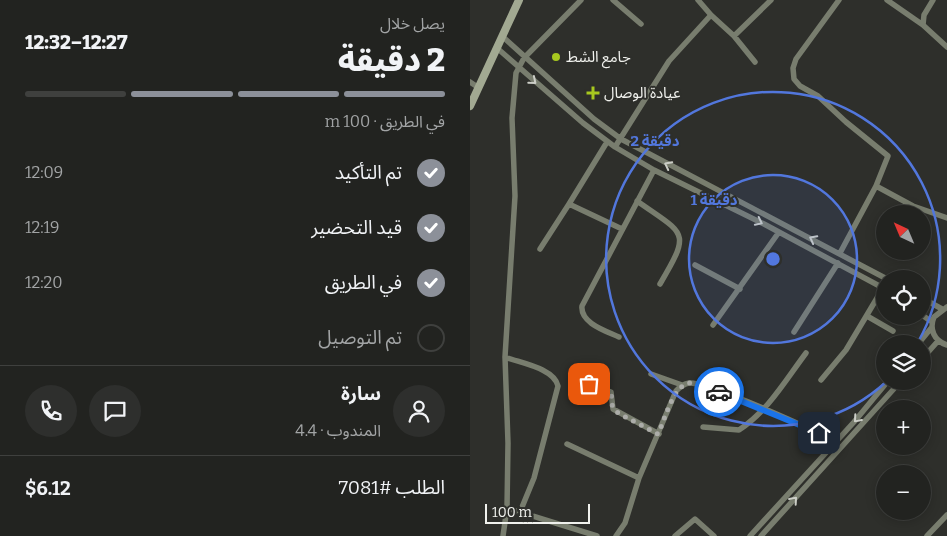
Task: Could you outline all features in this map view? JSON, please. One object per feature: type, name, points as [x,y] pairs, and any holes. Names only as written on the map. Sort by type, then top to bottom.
[{"type":"street","points":[[470,106],[519,0]]},
{"type":"street","points":[[503,536],[507,508],[508,443],[505,357],[515,196],[512,118],[518,67],[524,58],[581,0]]},
{"type":"street","points":[[613,0],[641,24]]},
{"type":"street","points":[[698,0],[711,16],[734,36],[755,62]]},
{"type":"street","points":[[734,36],[771,0]]},
{"type":"street","points":[[839,0],[796,59],[793,68],[794,79],[800,86],[829,105],[846,122],[888,156],[876,186],[840,254]]},
{"type":"street","points":[[886,0],[923,25],[947,47]]},
{"type":"street","points":[[923,25],[924,15],[933,0]]},
{"type":"street","points":[[615,147],[669,61],[711,16]]},
{"type":"street","points":[[503,37],[556,87],[621,139],[876,273]]},
{"type":"street","points":[[497,48],[550,95],[615,147],[654,170],[779,232],[876,284]]},
{"type":"street","points":[[470,82],[479,88]]},
{"type":"street","points":[[550,95],[556,87]]},
{"type":"street","points":[[540,249],[607,142]]},
{"type":"street","points":[[619,337],[584,318],[581,312],[585,299],[654,170]]},
{"type":"street","points":[[876,186],[913,206],[947,218]]},
{"type":"street","points":[[637,201],[673,227],[680,238],[681,244],[675,258],[660,284]]},
{"type":"street","points":[[568,204],[622,229]]},
{"type":"street","points":[[713,325],[779,232]]},
{"type":"street","points":[[794,332],[838,263]]},
{"type":"street","points":[[696,265],[740,289]]},
{"type":"street","points":[[821,380],[846,350],[876,302]]},
{"type":"street","points":[[925,335],[945,308],[931,302]]},
{"type":"street","points":[[868,316],[892,331]]},
{"type":"street","points":[[932,325],[938,341],[947,345]]},
{"type":"street","points":[[931,349],[938,341]]},
{"type":"street","points":[[703,427],[739,430],[764,410],[806,353]]},
{"type":"street","points":[[505,357],[546,372],[554,377],[558,386],[534,478],[520,512]]},
{"type":"street","points":[[651,374],[682,385]]},
{"type":"street","points":[[575,378],[611,392],[614,409],[658,434]]},
{"type":"street","points":[[616,536],[625,523],[639,478],[676,391],[682,385],[690,383],[702,386],[837,441]]},
{"type":"street","points":[[750,536],[837,441],[880,390]]},
{"type":"street","points":[[761,536],[893,390]]},
{"type":"street","points":[[567,444],[639,478]]},
{"type":"street","points":[[507,508],[597,536]]},
{"type":"street","points":[[927,536],[947,515]]},
{"type":"street","points":[[675,536],[694,519],[714,536]]},
{"type":"way so far","points":[[589,384],[611,392],[613,394],[612,405],[618,413],[658,434],[676,391],[682,385],[690,383],[719,392]]},
{"type":"place","name":"جامع الشط","points":[[556,57]]},
{"type":"place","name":"عيادة الوصال","points":[[593,93]]},
{"type":"route","points":[[719,392],[819,433]]}]
